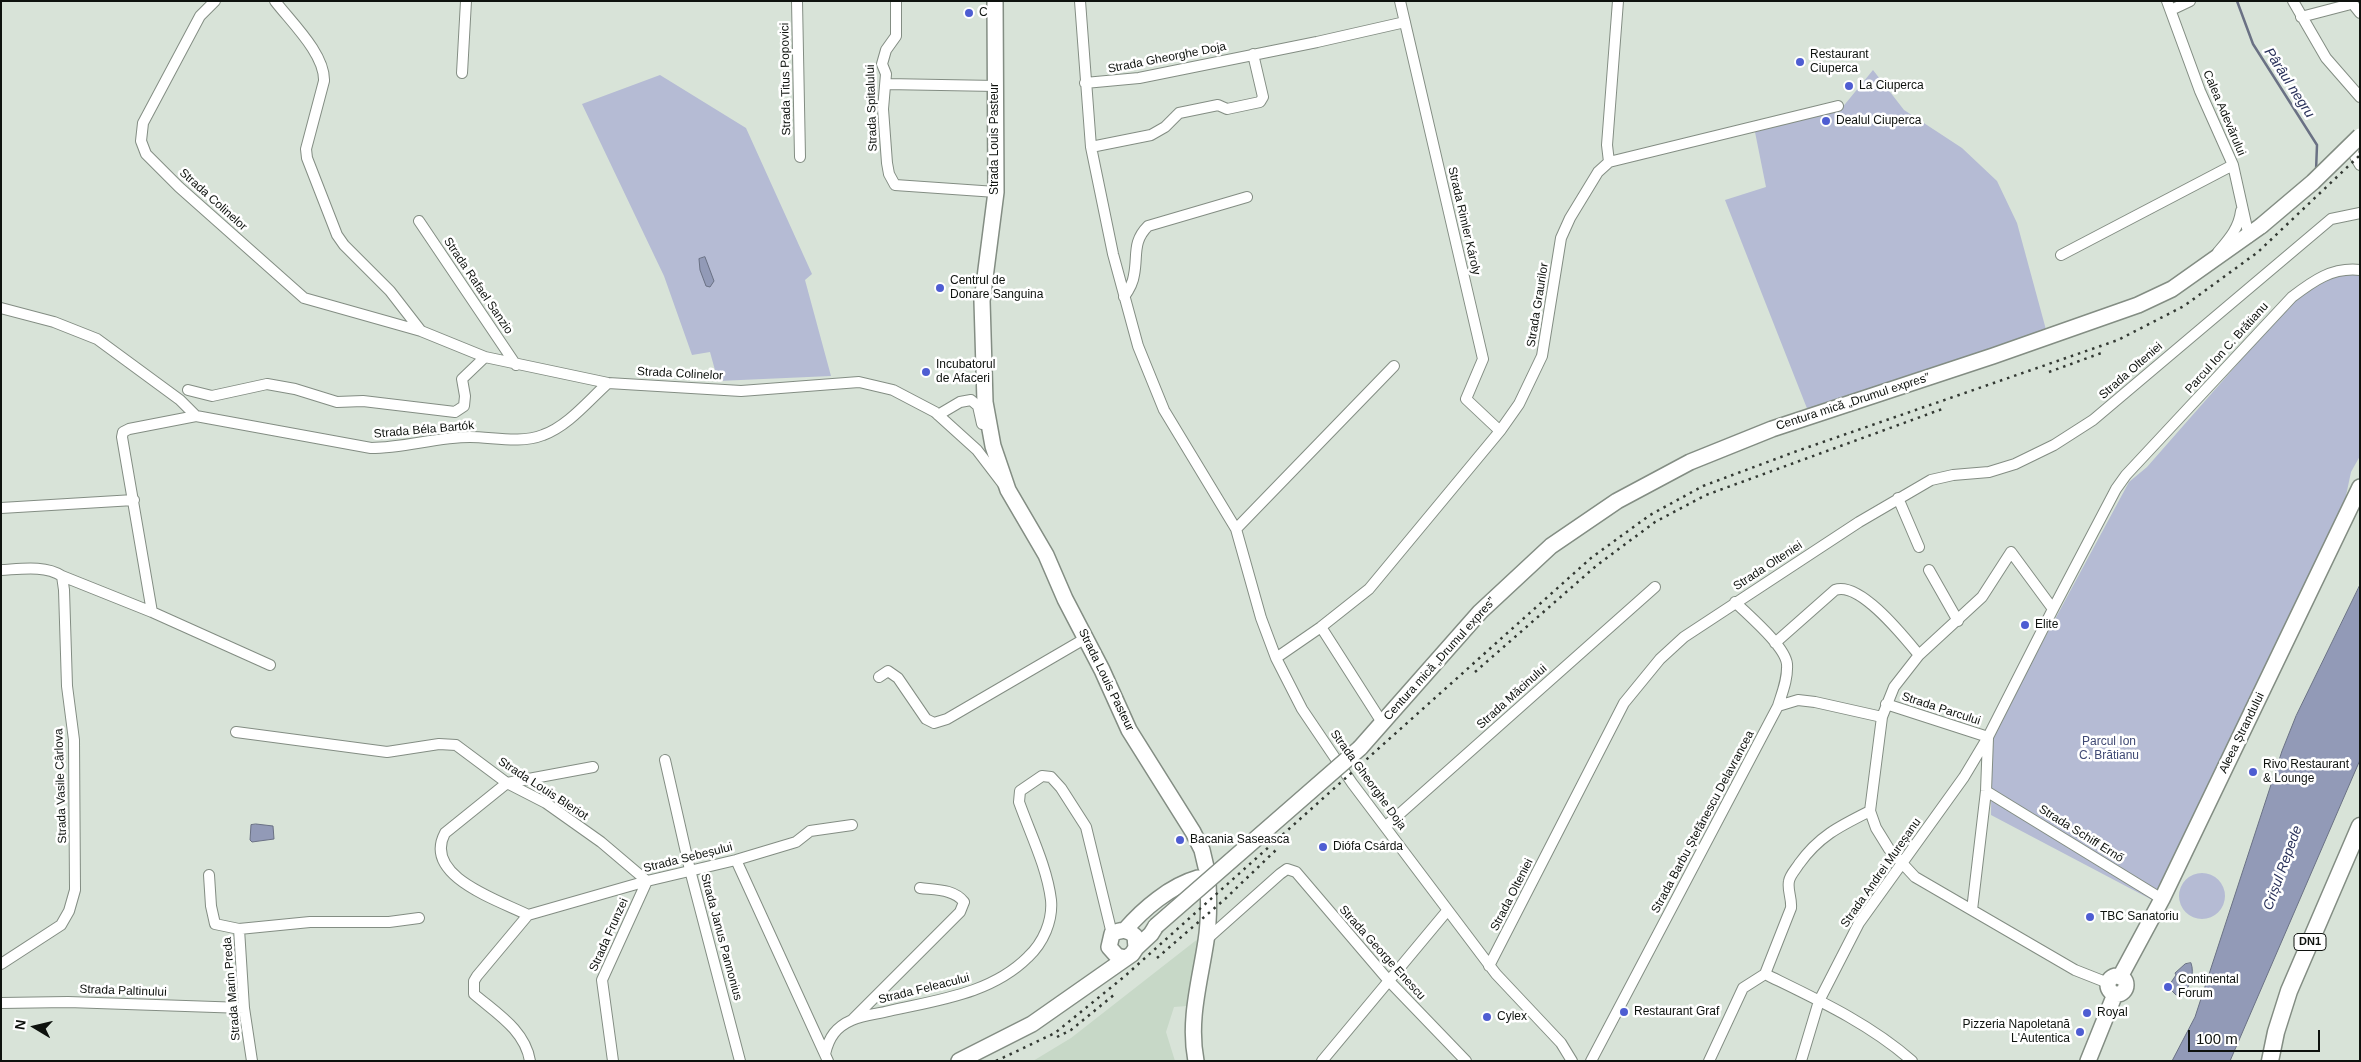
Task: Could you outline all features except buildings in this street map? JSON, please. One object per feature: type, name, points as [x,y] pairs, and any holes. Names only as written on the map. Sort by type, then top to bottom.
[{"type":"main road","name":"Strada Louis Pasteur","points":[[995,1],[996,192],[982,301],[985,402],[991,446],[1008,490],[1046,555],[1065,599],[1102,670],[1129,730],[1193,832],[1202,850],[1207,940],[1194,1008],[1193,1036],[1196,1061]]},
{"type":"main road","name":"Centura mică „Drumul expres”","points":[[1128,940],[1151,934],[1156,926],[1360,748],[1480,612],[1551,546],[1586,522],[1646,485],[1690,462],[1772,429],[1993,356],[2138,305],[2172,289],[2249,236],[2313,182],[2360,136]]},
{"type":"main road","name":"Strada Louis Pasteur","points":[[986,396],[992,407],[1008,466],[1010,480],[1008,490]]},
{"type":"main road","name":"Aleea Ștrandului","points":[[2089,1059],[2114,985],[2162,899],[2360,487]]},
{"type":"main road","name":"DN1","points":[[2270,1061],[2276,1032],[2289,991],[2360,826]]},
{"type":"main road","points":[[1096,978],[1107,962],[1111,951],[1117,956],[1144,912],[1176,888],[1204,876]]},
{"type":"main road","points":[[959,1061],[1032,1024],[1065,1003],[1096,978],[1128,940]]},
{"type":"street","name":"Strada Colinelor","points":[[215,1],[200,16],[144,123],[141,136],[144,150],[179,187],[304,298],[421,331],[485,357],[608,383],[741,391],[859,382],[892,390],[938,415],[977,450],[1008,490]]},
{"type":"street","points":[[275,1],[316,55],[324,73],[324,81],[306,149],[307,158],[335,230],[344,245],[390,291],[421,331]]},
{"type":"street","points":[[462,73],[466,1]]},
{"type":"street","name":"Strada Titus Popovici","points":[[797,1],[800,157]]},
{"type":"street","name":"Strada Spitalului","points":[[896,1],[896,36],[886,50],[882,64],[886,84],[883,109],[889,174],[895,185],[996,192]]},
{"type":"street","name":"Strada Gheorghe Doja","points":[[1080,1],[1091,147],[1124,297],[1138,346],[1164,410],[1236,529],[1260,618],[1276,658],[1302,710],[1352,783],[1490,966],[1561,1043],[1572,1061]]},
{"type":"street","name":"Strada Rimler Károly","points":[[1400,1],[1483,359],[1466,399],[1500,431]]},
{"type":"street","points":[[1618,1],[1607,145],[1609,162],[1838,106]]},
{"type":"street","points":[[2293,1],[2326,58],[2360,97]]},
{"type":"street","points":[[2301,16],[2352,2],[2360,13]]},
{"type":"street","points":[[2169,6],[2187,3]]},
{"type":"street","name":"Calea Adevărului","points":[[2169,6],[2200,91],[2233,164],[2249,236]]},
{"type":"street","name":"Strada Gheorghe Doja","points":[[1085,82],[1139,78],[1405,22]]},
{"type":"street","points":[[1091,147],[1151,135],[1165,127],[1179,113],[1218,105],[1227,109],[1260,102],[1263,97],[1253,54]]},
{"type":"street","points":[[886,84],[996,86]]},
{"type":"street","points":[[2360,130],[2353,147],[2353,153],[2360,165]]},
{"type":"street","name":"Strada Graurilor","points":[[1276,658],[1321,627],[1369,589],[1500,431],[1519,404],[1542,356],[1561,238],[1570,218],[1598,172],[1609,162]]},
{"type":"street","points":[[2061,255],[2233,164]]},
{"type":"street","points":[[1124,297],[1134,275],[1136,246],[1140,234],[1148,226],[1247,197]]},
{"type":"street","points":[[2208,263],[2233,234],[2240,219],[2242,205]]},
{"type":"street","name":"Strada Olteniei","points":[[1490,966],[1624,703],[1660,659],[1684,637],[1898,498],[1931,480],[1953,475],[1989,472],[2016,464],[2054,445],[2093,420],[2331,219],[2359,213]]},
{"type":"street","name":"Strada Rafael Sanzio","points":[[419,220],[516,364]]},
{"type":"street","name":"Parcul Ion C. Brătianu","points":[[1972,910],[1986,791],[1988,737],[2053,609],[2126,475],[2292,297],[2313,281],[2336,271],[2345,269],[2360,270]]},
{"type":"street","points":[[1,308],[54,322],[97,339],[180,400],[196,416]]},
{"type":"street","points":[[188,390],[212,396],[267,384],[295,389],[337,402],[364,401],[455,412],[464,406],[465,396],[462,379],[485,357]]},
{"type":"street","points":[[1236,529],[1394,366]]},
{"type":"street","name":"Strada Béla Bartók","points":[[152,612],[122,437],[123,432],[135,426],[196,416],[371,448],[394,448],[468,437],[514,439],[541,436],[559,428],[608,383]]},
{"type":"street","points":[[938,415],[960,402],[971,400],[978,406],[991,446],[977,450]]},
{"type":"street","points":[[1898,498],[1919,547]]},
{"type":"street","points":[[1,508],[134,500]]},
{"type":"street","points":[[2053,609],[2011,552],[1982,597],[1919,655],[1894,686],[1882,717],[1870,810],[1876,828],[1901,864],[1915,876],[2075,970],[2114,985]]},
{"type":"street","points":[[1,570],[32,568],[54,571],[62,576],[152,612],[270,665]]},
{"type":"street","points":[[1930,570],[1958,621]]},
{"type":"street","name":"Strada Vasile Cârlova","points":[[1,964],[61,925],[69,911],[75,890],[74,740],[66,686],[62,576]]},
{"type":"street","name":"Strada Măcinului","points":[[1386,826],[1655,587]]},
{"type":"street","points":[[1775,643],[1835,590],[1841,588],[1850,590],[1893,623],[1919,655]]},
{"type":"street","name":"Strada Barbu Ștefănescu Delavrancea","points":[[1591,1061],[1778,706],[1786,679],[1787,664],[1784,652],[1736,602]]},
{"type":"street","name":"Centura mică „Drumul expres”","points":[[1321,627],[1383,724]]},
{"type":"street","points":[[879,676],[888,672],[898,678],[926,719],[934,722],[947,719],[1086,638]]},
{"type":"street","points":[[1778,706],[1798,700],[1882,717]]},
{"type":"street","name":"Strada Parcului","points":[[1886,704],[1988,737]]},
{"type":"street","name":"Strada Louis Bleriot","points":[[236,732],[387,752],[439,744],[456,745],[507,783],[554,809],[601,842],[647,881]]},
{"type":"street","name":"Strada Andrei Mureșanu","points":[[1801,1061],[1819,1001],[1859,923],[1964,777],[1988,737]]},
{"type":"street","name":"Strada Janus Pannonius","points":[[665,760],[690,870],[740,1061]]},
{"type":"street","points":[[530,1061],[528,1050],[517,1031],[474,994],[476,976],[528,915],[458,880],[442,861],[441,840],[445,833],[507,783],[593,767]]},
{"type":"street","name":"Strada Feleacului","points":[[852,1019],[966,993],[994,982],[1020,965],[1036,950],[1049,922],[1051,900],[1044,872],[1019,802],[1020,790],[1042,776],[1051,777],[1061,788],[1086,827],[1128,940]]},
{"type":"street","name":"Strada Schiff Ernő","points":[[1986,791],[2162,899]]},
{"type":"street","points":[[1709,1061],[1743,988],[1765,974],[1792,908],[1792,897],[1788,889],[1789,879],[1810,848],[1831,830],[1870,810]]},
{"type":"street","name":"Strada Sebeșului","points":[[528,915],[647,881],[736,860],[796,842],[810,830],[852,825]]},
{"type":"street","name":"Strada Feleacului","points":[[736,860],[827,1057]]},
{"type":"street","name":"Strada George Enescu","points":[[1207,940],[1280,874],[1287,869],[1296,872],[1389,981],[1466,1061]]},
{"type":"street","name":"Strada Marin Preda","points":[[209,875],[210,906],[215,924],[239,929],[244,1008],[252,1061]]},
{"type":"street","name":"Strada Frunzei","points":[[613,1061],[602,980],[647,881]]},
{"type":"street","name":"Strada Feleacului","points":[[827,1057],[830,1037],[852,1019],[960,912],[964,902],[959,896],[948,891],[920,888]]},
{"type":"street","points":[[1322,1061],[1447,911]]},
{"type":"street","points":[[239,929],[310,922],[389,922],[419,918]]},
{"type":"street","points":[[1765,974],[1819,1001],[1876,1033],[1912,1061]]},
{"type":"street","name":"Strada Paltinului","points":[[1,1003],[68,1002],[244,1008]]},
{"type":"shaded area","points":[[1199,938],[1187,1006],[1174,1007],[1166,1032],[1175,1061],[1033,1061],[1071,1038]]},
{"type":"green space","points":[[1873,70],[1904,110],[1962,148],[1997,181],[2017,223],[2048,337],[1810,416],[1725,200],[1766,187],[1754,127],[1841,109]]},
{"type":"green space","points":[[660,75],[746,128],[812,274],[805,280],[831,376],[718,381],[710,352],[692,355],[664,276],[582,104]]},
{"type":"green space","name":"Parcul Ion C. Brătianu","points":[[2359,274],[2360,456],[2351,472],[2339,529],[2156,902],[1991,815],[1992,736],[2129,482],[2147,467],[2284,311],[2324,277]]},
{"type":"green space","points":[[2202,873],[2215,877],[2221,883],[2225,896],[2221,909],[2215,915],[2202,919],[2189,915],[2183,909],[2179,896],[2183,883],[2189,877]]},
{"type":"water","points":[[705,257],[714,281],[710,287],[706,286],[700,270],[699,259]]},
{"type":"water","name":"Crișul Repede","points":[[2360,585],[2360,760],[2230,1061],[2172,1061],[2195,1017],[2282,751],[2296,716]]},
{"type":"water","points":[[251,825],[273,826],[274,839],[252,842],[250,840]]},
{"type":"water","points":[[2191,963],[2192,976],[2189,985],[2181,995],[2176,995],[2171,990],[2170,984],[2176,975],[2175,973],[2185,964]]},
{"type":"waterway","name":"Pârâul negru","points":[[2237,1],[2253,44],[2317,145],[2316,171]]},
{"type":"railway","points":[[996,1061],[1055,1033],[1125,976],[1591,558],[1650,515],[1703,486],[1797,451],[2118,340],[2184,306],[2258,252],[2360,155]]},
{"type":"railway","points":[[2049,372],[2104,352]]},
{"type":"railway","points":[[1475,672],[1596,566],[1655,522],[1706,495],[1945,408]]},
{"type":"railway","points":[[1157,958],[1225,899],[1277,849]]},
{"type":"railway","points":[[1057,1037],[1071,1030],[1115,994]]},
{"type":"place","name":"C","points":[[969,13]]},
{"type":"place","name":"Restaurant Ciuperca","points":[[1800,62]]},
{"type":"place","name":"La Ciuperca","points":[[1849,86]]},
{"type":"place","name":"Dealul Ciuperca","points":[[1826,121]]},
{"type":"place","name":"Centrul de Donare Sanguina","points":[[940,288]]},
{"type":"place","name":"Incubatorul de Afaceri","points":[[926,372]]},
{"type":"place","name":"Elite","points":[[2025,625]]},
{"type":"place","name":"Rivo Restaurant & Lounge","points":[[2253,772]]},
{"type":"place","name":"Bacania Saseasca","points":[[1180,840]]},
{"type":"place","name":"Diófa Csárda","points":[[1323,847]]},
{"type":"place","name":"TBC Sanatoriu","points":[[2090,917]]},
{"type":"place","name":"Continental Forum","points":[[2168,987]]},
{"type":"place","name":"Restaurant Graf","points":[[1624,1012]]},
{"type":"place","name":"Royal","points":[[2087,1013]]},
{"type":"place","name":"Cylex","points":[[1487,1017]]},
{"type":"place","name":"Pizzeria Napoletană L'Autentica","points":[[2080,1032]]}]
